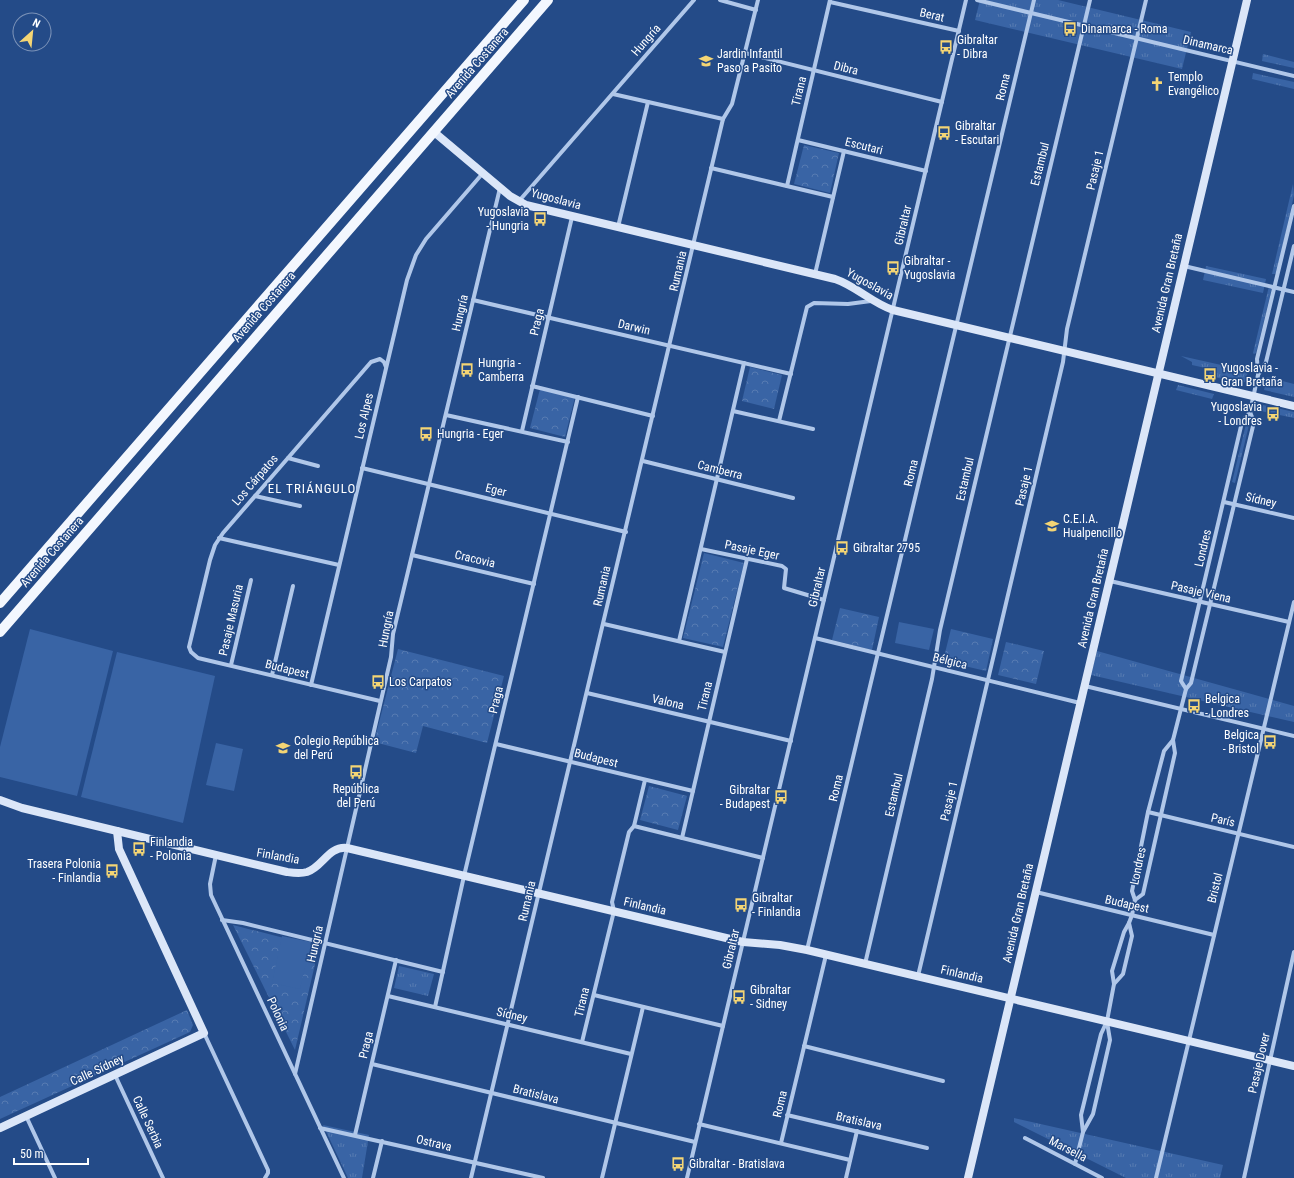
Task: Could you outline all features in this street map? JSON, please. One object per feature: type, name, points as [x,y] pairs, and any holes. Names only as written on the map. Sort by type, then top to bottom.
[{"type":"main road","name":"Avenida Costanera","points":[[0,603],[524,0]]},
{"type":"main road","name":"Avenida Costanera","points":[[0,632],[548,0]]},
{"type":"street","name":"Hungría","points":[[519,201],[694,0]]},
{"type":"street","points":[[720,0],[756,10]]},
{"type":"street","name":"Rumania","points":[[471,1178],[626,532],[711,168],[723,119],[732,104],[758,0]]},
{"type":"street","name":"Gibraltar","points":[[687,1178],[966,0]]},
{"type":"street","name":"Dinamarca","points":[[977,0],[1294,76]]},
{"type":"street","name":"Roma","points":[[807,950],[1034,0]]},
{"type":"street","name":"Estambul","points":[[865,964],[933,667],[937,643],[1008,338],[1090,0]]},
{"type":"street","name":"Pasaje 1","points":[[918,976],[1063,362],[1068,329],[1146,0]]},
{"type":"street","name":"Avenida Gran Bretaña","points":[[968,1178],[1247,0]]},
{"type":"street","name":"Berat","points":[[830,1],[959,31]]},
{"type":"street","name":"Tirana","points":[[787,186],[830,1]]},
{"type":"street","name":"Dibra","points":[[745,53],[942,102]]},
{"type":"street","points":[[613,94],[723,119]]},
{"type":"street","points":[[618,228],[648,102]]},
{"type":"street","name":"Yugoslavia","points":[[434,132],[500,188],[519,201],[533,207],[844,282],[872,301],[893,310],[1294,406]]},
{"type":"street","name":"Escutari","points":[[798,140],[926,171]]},
{"type":"street","points":[[815,274],[844,151]]},
{"type":"street","points":[[711,168],[833,197]]},
{"type":"street","name":"Los Alpes","points":[[311,685],[407,280],[416,255],[443,218],[483,173]]},
{"type":"street","name":"Hungría","points":[[295,1074],[412,555],[500,188]]},
{"type":"street","name":"Londres","points":[[1186,689],[1181,681],[1201,602],[1242,422],[1250,412],[1258,374],[1257,359],[1294,206]]},
{"type":"street","name":"Praga","points":[[522,432],[572,217]]},
{"type":"street","name":"Londres","points":[[1258,374],[1266,362],[1294,246]]},
{"type":"street","points":[[1184,266],[1294,292]]},
{"type":"street","name":"Darwin","points":[[473,300],[791,374]]},
{"type":"street","points":[[779,421],[806,310],[809,305],[814,303],[848,304],[872,301]]},
{"type":"street","name":"Los Cárpatos","points":[[191,652],[189,644],[212,552],[219,538],[372,362],[380,359],[384,362],[386,367]]},
{"type":"street","points":[[679,641],[744,363]]},
{"type":"street","points":[[532,386],[653,416]]},
{"type":"street","name":"Praga","points":[[435,1007],[464,876],[578,397]]},
{"type":"street","points":[[733,411],[813,429]]},
{"type":"street","name":"Londres","points":[[1135,900],[1142,894],[1175,753],[1173,740],[1180,709],[1186,689],[1191,683],[1235,504],[1254,422],[1250,412]]},
{"type":"street","points":[[446,415],[568,442]]},
{"type":"street","points":[[288,458],[318,466]]},
{"type":"street","name":"Camberra","points":[[642,461],[793,498]]},
{"type":"street","name":"Eger","points":[[362,468],[626,532]]},
{"type":"street","points":[[255,496],[300,506]]},
{"type":"street","name":"Sídney","points":[[1224,502],[1294,518]]},
{"type":"street","points":[[219,538],[339,565]]},
{"type":"street","name":"Pasaje Eger","points":[[701,549],[782,566],[786,570],[784,588],[824,600]]},
{"type":"street","name":"Cracovia","points":[[412,555],[534,584]]},
{"type":"street","name":"Tirana","points":[[682,838],[747,559]]},
{"type":"street","name":"Pasaje Masuria","points":[[231,665],[251,580]]},
{"type":"street","name":"Pasaje Viena","points":[[1109,581],[1289,622]]},
{"type":"street","points":[[272,675],[293,586]]},
{"type":"street","name":"Bristol","points":[[1156,1178],[1294,602]]},
{"type":"street","points":[[604,624],[725,652]]},
{"type":"street","name":"Bélgica","points":[[815,638],[1080,703]]},
{"type":"street","name":"Budapest","points":[[191,652],[198,658],[380,701]]},
{"type":"street","points":[[1084,686],[1294,736]]},
{"type":"street","name":"Valona","points":[[587,693],[790,741]]},
{"type":"street","name":"Londres","points":[[1083,1132],[1081,1116],[1101,1034],[1107,1021],[1114,984],[1112,971],[1124,932],[1130,923],[1132,915],[1135,900],[1132,891],[1148,812],[1164,751],[1173,740]]},
{"type":"street","name":"Budapest","points":[[496,744],[693,791]]},
{"type":"street","name":"Tirana","points":[[582,1042],[614,911],[612,902],[629,832],[634,826],[645,780]]},
{"type":"street","name":"Finlandia","points":[[0,800],[22,808],[287,872],[300,873],[311,870],[333,850],[347,848],[743,942],[780,945],[826,954],[1294,1066]]},
{"type":"street","name":"París","points":[[1148,812],[1294,847]]},
{"type":"street","points":[[634,826],[763,858]]},
{"type":"street","points":[[117,831],[119,849],[268,1173],[265,1178]]},
{"type":"street","name":"Polonia","points":[[216,855],[209,888],[222,920],[344,1178]]},
{"type":"street","name":"Budapest","points":[[1036,892],[1214,935]]},
{"type":"street","points":[[222,920],[243,923],[325,942],[443,972]]},
{"type":"street","name":"Londres","points":[[1114,984],[1122,974],[1132,936],[1130,923]]},
{"type":"street","name":"Pasaje Dover","points":[[1244,1178],[1294,952]]},
{"type":"street","name":"Roma","points":[[781,1143],[826,954]]},
{"type":"street","name":"Praga","points":[[355,1135],[396,960]]},
{"type":"street","points":[[594,995],[723,1026]]},
{"type":"street","name":"Sídney","points":[[388,996],[632,1054]]},
{"type":"street","points":[[602,1178],[643,1007]]},
{"type":"street","name":"Londres","points":[[1075,1164],[1083,1132],[1093,1114],[1110,1040],[1107,1021]]},
{"type":"street","name":"Calle Sídney","points":[[0,1128],[204,1033]]},
{"type":"street","points":[[804,1046],[943,1081]]},
{"type":"street","name":"Bratislava","points":[[372,1064],[695,1142]]},
{"type":"street","name":"Calle Serbia","points":[[115,1075],[163,1178]]},
{"type":"street","name":"Bratislava","points":[[787,1115],[927,1148]]},
{"type":"street","points":[[26,1116],[55,1178]]},
{"type":"street","points":[[700,1124],[850,1160]]},
{"type":"street","name":"Ostrava","points":[[320,1128],[543,1178]]},
{"type":"street","points":[[846,1178],[857,1131]]},
{"type":"street","name":"Marsella","points":[[1025,1138],[1099,1177]]},
{"type":"street","points":[[373,1178],[382,1141]]},
{"type":"green space","points":[[980,0],[1058,0],[1191,32],[1182,69],[975,20]]},
{"type":"green space","points":[[1263,54],[1294,62],[1294,68],[1262,61]]},
{"type":"green space","points":[[1253,73],[1294,82],[1294,89],[1252,79]]},
{"type":"green space","points":[[804,145],[839,153],[830,193],[794,184]]},
{"type":"green space","points":[[1293,184],[1294,195],[1277,272],[1272,274]]},
{"type":"green space","points":[[1206,266],[1266,279],[1263,293],[1203,280]]},
{"type":"green space","points":[[1269,286],[1272,288],[1256,353],[1254,354],[1253,353]]},
{"type":"green space","points":[[1181,356],[1248,371],[1246,381],[1243,383],[1209,376],[1210,369],[1192,365],[1192,362]]},
{"type":"green space","points":[[750,367],[782,375],[774,409],[742,401]]},
{"type":"green space","points":[[1267,377],[1294,384],[1294,397],[1264,390]]},
{"type":"green space","points":[[1178,385],[1214,394],[1212,399],[1176,390]]},
{"type":"green space","points":[[540,389],[575,397],[565,437],[530,428]]},
{"type":"green space","points":[[1263,405],[1294,412],[1294,418],[1261,411]]},
{"type":"green space","points":[[1246,424],[1249,425],[1235,483],[1232,482]]},
{"type":"green space","points":[[704,553],[744,563],[723,647],[683,638]]},
{"type":"green space","points":[[840,608],[879,617],[872,650],[832,640]]},
{"type":"green space","points":[[899,622],[934,629],[929,650],[895,643]]},
{"type":"green space","points":[[30,629],[113,651],[77,796],[0,777],[0,747]]},
{"type":"green space","points":[[951,629],[993,639],[986,671],[943,661]]},
{"type":"green space","points":[[1006,642],[1044,651],[1036,684],[998,675]]},
{"type":"green space","points":[[398,649],[504,676],[487,743],[423,726],[416,753],[374,742]]},
{"type":"green space","points":[[1097,651],[1294,706],[1294,722],[1091,675]]},
{"type":"green space","points":[[117,652],[215,676],[183,823],[81,797]]},
{"type":"green space","points":[[216,743],[243,749],[234,791],[206,785]]},
{"type":"green space","points":[[649,786],[687,796],[678,830],[640,820]]},
{"type":"green space","points":[[233,925],[319,947],[295,1050]]},
{"type":"green space","points":[[282,936],[311,942],[300,989],[272,983]]},
{"type":"green space","points":[[399,966],[434,974],[428,996],[394,988]]},
{"type":"green space","points":[[187,1010],[193,1025],[190,1032],[0,1119],[0,1097]]},
{"type":"green space","points":[[1014,1118],[1223,1165],[1220,1178],[1126,1178],[1014,1122]]},
{"type":"green space","points":[[323,1125],[369,1135],[362,1178],[348,1178]]},
{"type":"place","name":"Dinamarca - Roma","points":[[1070,29]]},
{"type":"place","name":"Gibraltar - Dibra","points":[[946,47]]},
{"type":"place","name":"Jardin Infantil Paso a Pasito","points":[[706,61]]},
{"type":"place","name":"Templo Evangélico","points":[[1157,84]]},
{"type":"place","name":"Gibraltar - Escutari","points":[[944,133]]},
{"type":"place","name":"Yugoslavia - Hungria","points":[[540,219]]},
{"type":"place","name":"Gibraltar - Yugoslavia","points":[[893,268]]},
{"type":"place","name":"Hungria - Camberra","points":[[467,370]]},
{"type":"place","name":"Yugoslavia - Gran Bretaña","points":[[1210,375]]},
{"type":"place","name":"Yugoslavia - Londres","points":[[1273,414]]},
{"type":"place","name":"Hungria - Eger","points":[[426,434]]},
{"type":"place","name":"C.E.I.A. Hualpencillo","points":[[1052,526]]},
{"type":"place","name":"Gibraltar 2795","points":[[842,548]]},
{"type":"place","name":"Los Carpatos","points":[[378,682]]},
{"type":"place","name":"Belgica - Londres","points":[[1194,706]]},
{"type":"place","name":"Belgica - Bristol","points":[[1270,742]]},
{"type":"place","name":"Colegio República del Perú","points":[[283,748]]},
{"type":"place","name":"República del Perú","points":[[356,772]]},
{"type":"place","name":"Gibraltar - Budapest","points":[[781,797]]},
{"type":"place","name":"Finlandia - Polonia","points":[[139,849]]},
{"type":"place","name":"Trasera Polonia - Finlandia","points":[[112,871]]},
{"type":"place","name":"Gibraltar - Finlandia","points":[[741,905]]},
{"type":"place","name":"Gibraltar - Sidney","points":[[739,997]]},
{"type":"place","name":"Gibraltar - Bratislava","points":[[678,1164]]},
{"type":"district","name":"EL TRIÁNGULO","points":[[312,488]]}]
